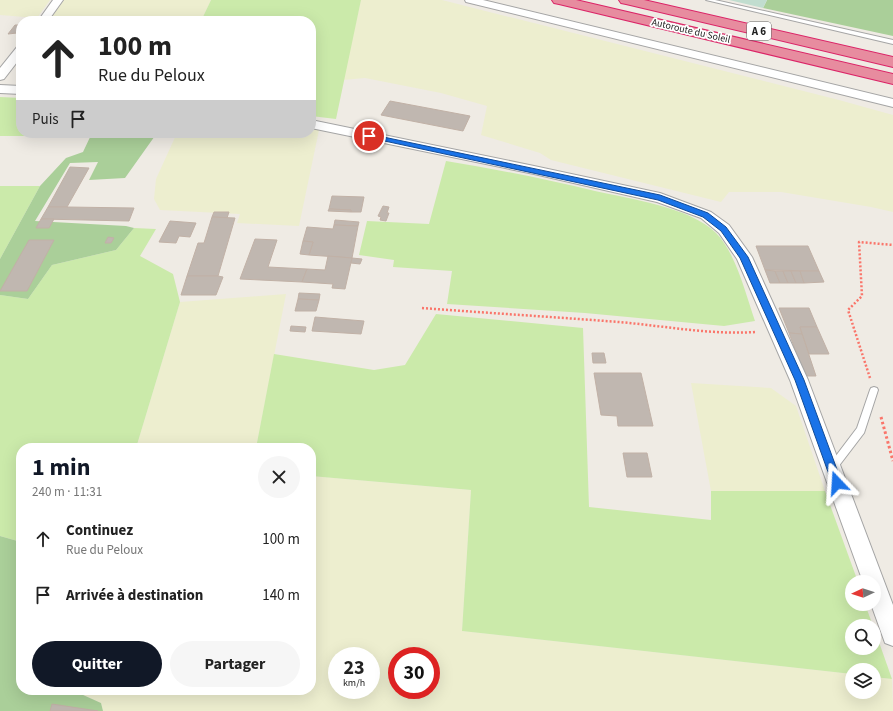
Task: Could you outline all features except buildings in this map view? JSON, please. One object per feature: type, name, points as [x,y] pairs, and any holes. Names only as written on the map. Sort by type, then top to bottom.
[{"type":"highway","points":[[552,0],[636,18]]},
{"type":"highway","name":"Autoroute du Soleil","points":[[559,0],[893,79]]},
{"type":"highway","name":"Autoroute du Soleil","points":[[626,0],[893,62]]},
{"type":"street","points":[[47,16],[58,0]]},
{"type":"street","points":[[470,0],[893,103]]},
{"type":"street","points":[[0,76],[16,55]]},
{"type":"street","points":[[0,89],[16,90]]},
{"type":"street","points":[[316,125],[534,170],[660,198],[706,215],[724,229],[744,257],[799,380],[871,575]]},
{"type":"street","points":[[881,602],[893,635]]},
{"type":"lane","points":[[708,0],[893,42]]},
{"type":"lane","points":[[832,469],[861,430],[874,390]]},
{"type":"path","points":[[893,245],[859,242],[862,296],[848,310],[874,390],[893,461]]},
{"type":"path","points":[[422,308],[620,322],[739,334],[777,330]]},
{"type":"green space","points":[[0,0],[50,0],[38,16],[0,15]]},
{"type":"green space","points":[[64,0],[211,0],[203,16],[53,16]]},
{"type":"green space","points":[[211,0],[361,0],[336,119],[316,117],[316,16],[203,16]]},
{"type":"green space","points":[[361,0],[442,0],[893,115],[893,212],[781,192],[729,192],[721,202],[551,160],[540,153],[481,135],[487,106],[441,93],[365,78],[343,80]]},
{"type":"green space","points":[[729,0],[767,0],[763,8]]},
{"type":"green space","points":[[767,0],[893,0],[893,36],[763,8]]},
{"type":"green space","points":[[0,97],[16,98],[16,136],[0,136]]},
{"type":"green space","points":[[316,129],[319,130],[299,226],[237,223],[240,214],[160,210],[154,199],[156,179],[175,138],[316,138]]},
{"type":"green space","points":[[90,138],[153,138],[125,178],[89,180],[98,162],[70,163],[35,221],[126,226],[134,228],[116,250],[52,265],[28,299],[0,295],[0,259],[40,186],[66,158],[83,152]]},
{"type":"green space","points":[[446,161],[520,174],[659,205],[676,210],[705,224],[723,241],[735,263],[755,321],[724,326],[585,313],[447,304],[452,271],[393,267],[394,260],[359,255],[367,221],[429,224]]},
{"type":"green space","points":[[0,186],[40,186],[0,259]]},
{"type":"green space","points":[[134,228],[156,229],[140,256],[173,274],[180,302],[138,443],[16,443],[16,541],[0,536],[0,295],[28,299],[52,265],[116,250]]},
{"type":"green space","points":[[286,294],[257,443],[138,443],[180,302]]},
{"type":"green space","points":[[436,314],[583,328],[589,507],[711,520],[711,491],[825,491],[855,575],[845,575],[845,611],[868,611],[870,619],[845,619],[845,655],[881,655],[881,648],[892,679],[881,678],[881,663],[845,663],[845,673],[462,631],[471,490],[316,476],[316,443],[257,443],[274,354],[374,370],[405,365]]},
{"type":"green space","points":[[691,383],[771,388],[796,406],[825,491],[711,491]]},
{"type":"green space","points":[[316,476],[471,490],[462,631],[845,673],[845,699],[881,699],[881,678],[892,679],[893,711],[103,711],[101,703],[83,695],[316,695]]},
{"type":"green space","points":[[0,536],[16,541],[16,695],[83,695],[101,703],[103,711],[0,711]]},
{"type":"route","points":[[369,136],[660,198],[706,215],[724,229],[744,257],[799,380],[837,483]]}]
